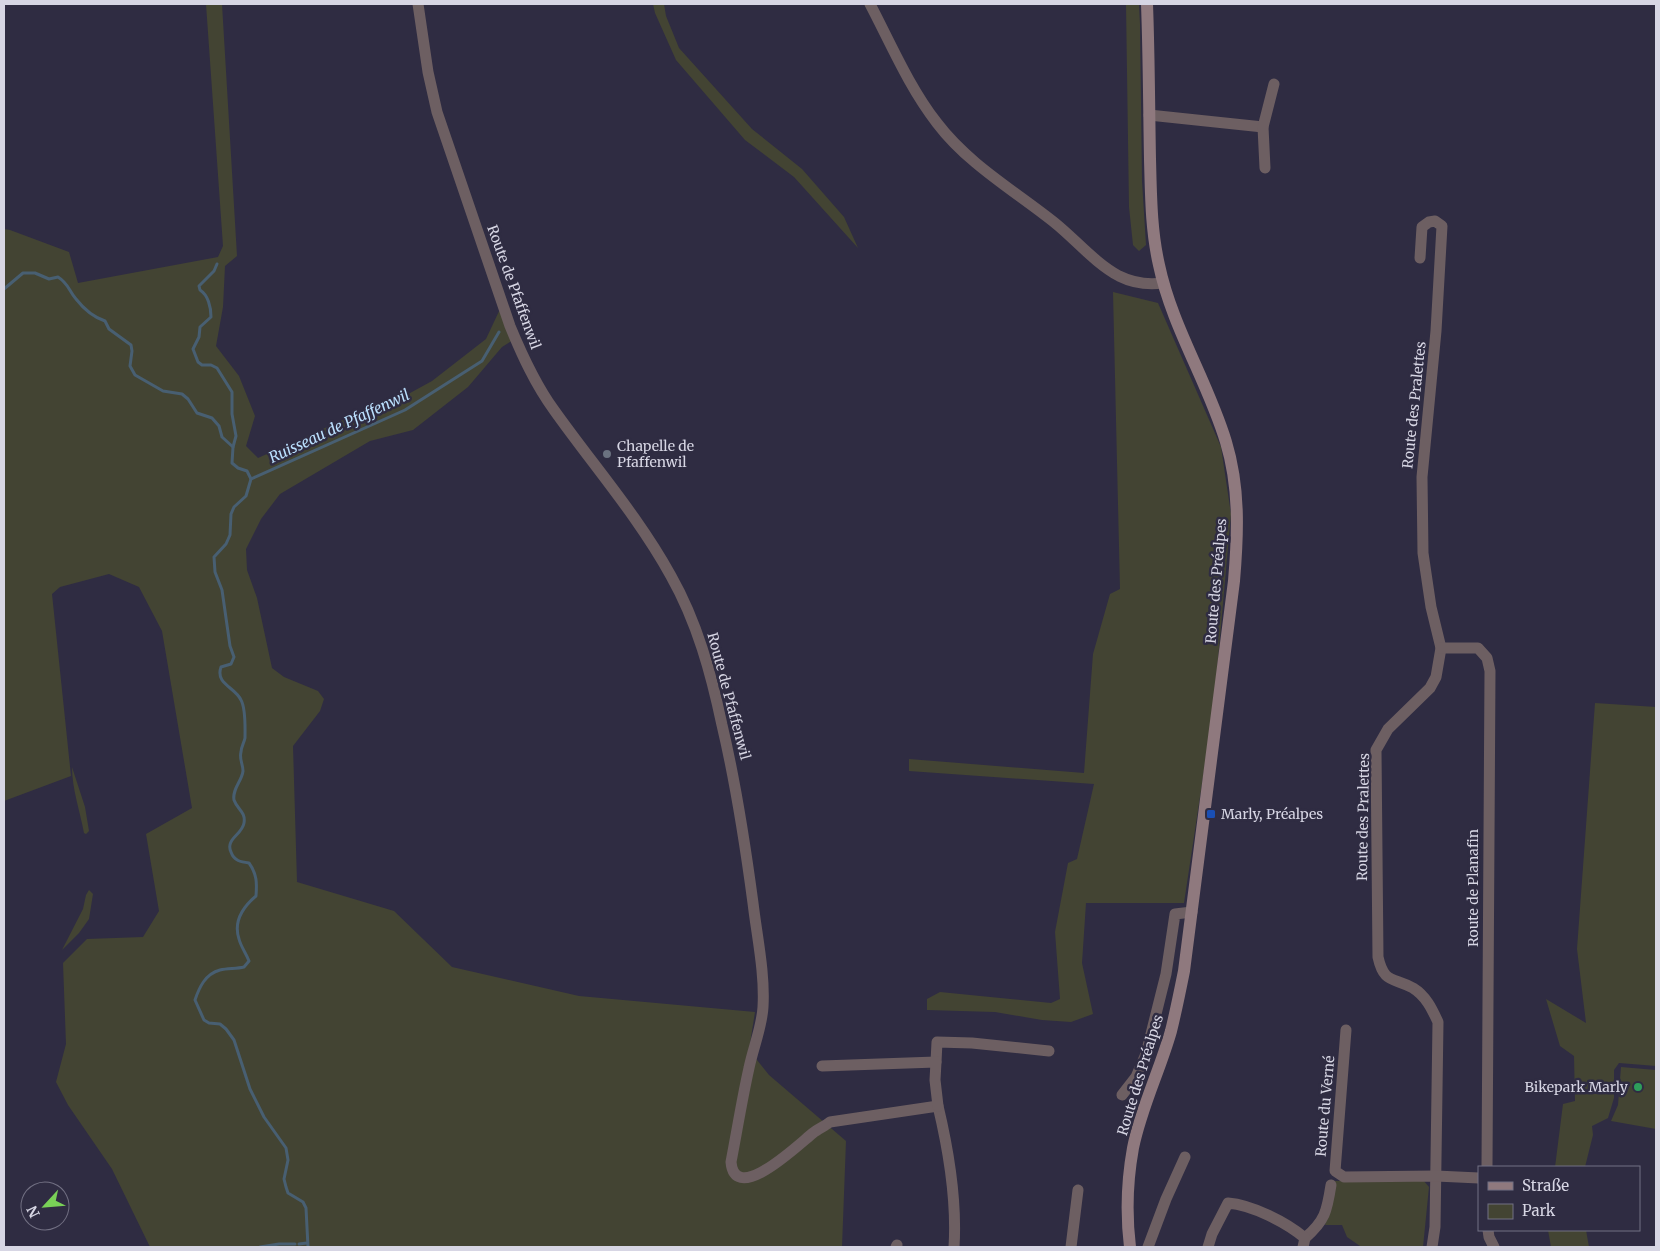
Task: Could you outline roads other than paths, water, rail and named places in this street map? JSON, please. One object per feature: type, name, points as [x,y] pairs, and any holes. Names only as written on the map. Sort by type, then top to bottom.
[{"type":"main road","name":"Route des Préalpes","points":[[1130,1247],[1128,1186],[1133,1148],[1171,1031],[1184,971],[1234,581],[1238,520],[1234,474],[1227,444],[1219,420],[1176,320],[1163,283],[1157,256],[1153,228],[1147,4]]},
{"type":"street","name":"Route de Pfaffenwil","points":[[418,4],[428,72],[437,112],[520,352],[531,374],[553,408],[611,484],[671,576],[687,607],[702,644],[715,691],[733,772],[764,990],[763,1010],[749,1068],[731,1162],[732,1167],[741,1177],[749,1178],[766,1171],[815,1131],[830,1122],[938,1106]]},
{"type":"street","points":[[870,4],[928,110],[954,142],[986,170],[1055,223],[1111,271],[1132,281],[1152,284],[1163,283]]},
{"type":"street","points":[[1265,168],[1264,127],[1274,84]]},
{"type":"street","points":[[1149,115],[1264,127]]},
{"type":"street","name":"Route des Pralettes","points":[[1420,258],[1422,227],[1429,222],[1435,221],[1442,226],[1436,331],[1424,439],[1422,477],[1423,552],[1431,607],[1441,648],[1436,677],[1430,688],[1388,729],[1376,750],[1378,957],[1381,970],[1390,980],[1414,989],[1428,1002],[1438,1022],[1435,1227],[1432,1247]]},
{"type":"street","name":"Route de Planafin","points":[[1441,648],[1478,648],[1487,658],[1490,671],[1487,1166]]},
{"type":"street","name":"Route des Préalpes","points":[[1122,1095],[1136,1078],[1146,1054],[1166,974],[1174,914],[1192,912]]},
{"type":"street","name":"Route du Verné","points":[[1346,1030],[1335,1171],[1344,1177],[1436,1176]]},
{"type":"street","points":[[954,1247],[954,1212],[949,1158],[938,1106],[935,1080],[937,1042],[972,1043],[1049,1051]]},
{"type":"street","points":[[822,1066],[936,1062]]},
{"type":"street","points":[[1148,1247],[1166,1199],[1185,1157]]},
{"type":"street","points":[[1436,1176],[1478,1178]]},
{"type":"street","points":[[1208,1247],[1212,1234],[1228,1203],[1241,1204],[1293,1228],[1304,1242],[1318,1226],[1327,1208],[1331,1185]]},
{"type":"street","points":[[1070,1247],[1078,1190]]},
{"type":"street","points":[[1488,1231],[1494,1247]]},
{"type":"waterway","points":[[217,264],[214,271],[199,286],[208,302],[211,317],[200,327],[199,337],[193,349],[198,362],[202,365],[211,365],[217,368],[232,392],[232,414],[236,436],[233,447]]},
{"type":"waterway","points":[[4,289],[23,273],[35,273],[49,279],[58,277],[62,280],[85,309],[105,321],[109,329],[131,345],[130,366],[135,375],[163,391],[182,394],[188,399],[197,413],[212,418],[219,426],[222,437],[233,447],[232,463],[238,468],[247,471],[251,479],[246,496],[234,507],[231,514],[230,535],[226,544],[214,557],[215,572],[222,590],[230,646],[234,657],[231,664],[221,667],[220,673],[223,681],[241,700],[245,718],[245,738],[241,748],[243,771],[234,796],[235,803],[243,813],[244,823],[232,840],[230,848],[232,855],[236,859],[249,863],[252,867],[256,879],[256,896],[243,910],[237,926],[240,942],[249,961],[244,967],[220,970],[210,975],[201,986],[195,1000],[204,1020],[209,1023],[220,1024],[234,1040],[250,1089],[264,1117],[286,1148],[288,1160],[284,1179],[288,1193],[303,1202],[306,1208],[308,1247]]},
{"type":"waterway","name":"Ruisseau de Pfaffenwil","points":[[251,479],[405,410],[482,361],[499,332]]},
{"type":"waterway","points":[[299,1244],[307,1243]]},
{"type":"waterway","points":[[260,1247],[295,1244]]},
{"type":"place","name":"Chapelle de Pfaffenwil","points":[[607,454]]},
{"type":"place","name":"Marly, Préalpes","points":[[1211,814]]},
{"type":"place","name":"Bikepark Marly","points":[[1638,1087]]}]
